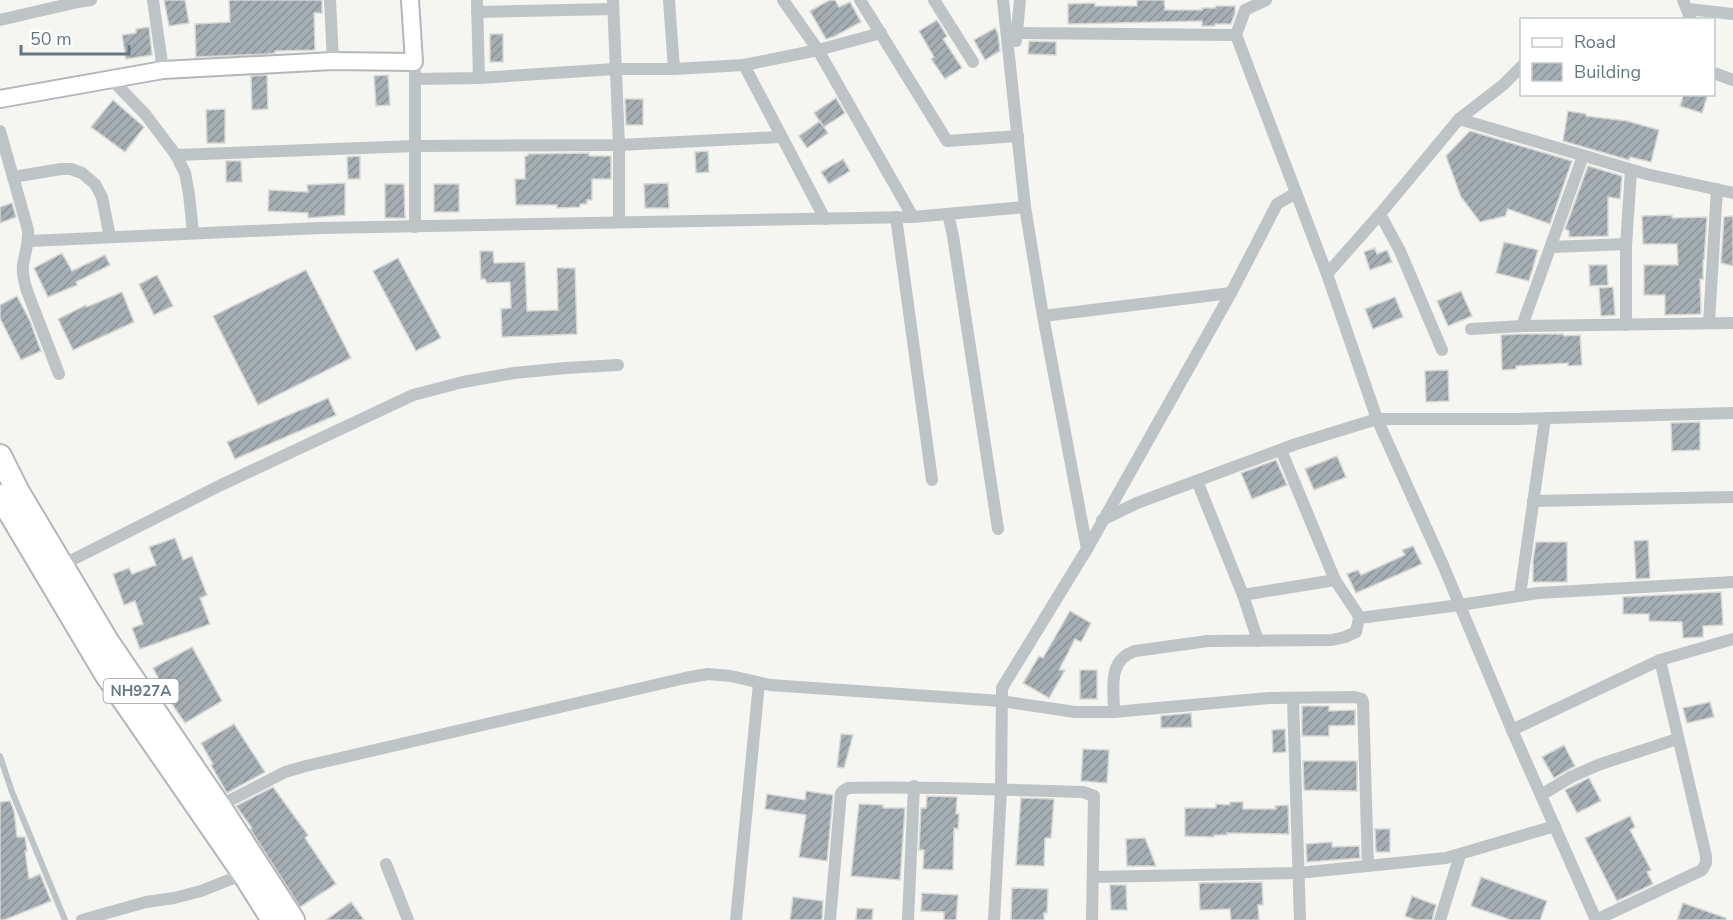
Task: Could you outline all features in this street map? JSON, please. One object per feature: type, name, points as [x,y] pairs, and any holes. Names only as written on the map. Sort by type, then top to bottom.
[{"type":"highway","name":"NH927A","points":[[0,456],[18,492],[106,641],[219,806],[237,849],[244,874],[264,890],[293,920]]},
{"type":"highway","name":"NH927A","points":[[0,496],[106,674],[237,849],[264,890],[273,920]]},
{"type":"street","points":[[0,20],[48,4],[91,0]]},
{"type":"street","points":[[153,0],[163,70]]},
{"type":"street","points":[[330,0],[333,61]]},
{"type":"street","points":[[410,0],[416,147],[415,227]]},
{"type":"street","points":[[669,0],[674,69]]},
{"type":"street","points":[[783,0],[818,51],[913,217]]},
{"type":"street","points":[[860,0],[947,141],[1018,136]]},
{"type":"street","points":[[934,0],[973,62]]},
{"type":"street","points":[[1003,0],[1025,207],[1086,549]]},
{"type":"street","points":[[1011,79],[1020,0]]},
{"type":"street","points":[[1266,0],[1244,5],[1236,35],[1327,274],[1377,419],[1596,920],[1702,870],[1706,863],[1660,660]]},
{"type":"street","points":[[479,78],[477,6],[613,5],[619,145],[619,222]]},
{"type":"street","points":[[1687,10],[1733,14]]},
{"type":"street","points":[[1,97],[163,70],[333,61],[479,78],[615,69],[674,69],[744,65],[818,51],[881,33]]},
{"type":"street","points":[[1017,33],[1236,35]]},
{"type":"street","points":[[744,65],[825,219]]},
{"type":"street","points":[[1327,274],[1459,119],[1503,85],[1520,67]]},
{"type":"street","points":[[1715,74],[1733,80]]},
{"type":"street","points":[[111,79],[145,114],[176,155],[185,173],[193,233]]},
{"type":"street","points":[[1459,119],[1631,170],[1733,193]]},
{"type":"street","points":[[0,131],[28,230],[29,241],[23,276],[59,374]]},
{"type":"street","points":[[176,155],[416,147],[619,145],[781,137]]},
{"type":"street","points":[[1522,326],[1583,156]]},
{"type":"street","points":[[14,177],[61,169],[71,169],[82,173],[95,184],[102,197],[110,237]]},
{"type":"street","points":[[1626,325],[1626,244],[1631,170]]},
{"type":"street","points":[[1710,323],[1717,189]]},
{"type":"street","points":[[994,920],[1001,790],[1002,688],[1086,549],[1231,293],[1277,204],[1296,193]]},
{"type":"street","points":[[29,241],[320,228],[913,217],[1025,207]]},
{"type":"street","points":[[948,214],[998,529]]},
{"type":"street","points":[[1380,214],[1400,251],[1442,350]]},
{"type":"street","points":[[896,217],[932,480]]},
{"type":"street","points":[[1551,247],[1626,244]]},
{"type":"street","points":[[1043,316],[1231,293]]},
{"type":"street","points":[[1471,329],[1522,326],[1733,323]]},
{"type":"street","points":[[62,566],[221,485],[413,395],[463,382],[514,374],[618,365]]},
{"type":"street","points":[[1102,520],[1137,503],[1296,444],[1377,419],[1545,419],[1733,413]]},
{"type":"street","points":[[1520,595],[1545,419]]},
{"type":"street","points":[[1113,712],[1113,672],[1119,661],[1128,653],[1208,641],[1332,640],[1356,632],[1359,618],[1335,580],[1281,450]]},
{"type":"street","points":[[1197,481],[1243,595],[1258,641]]},
{"type":"street","points":[[1533,501],[1733,497]]},
{"type":"street","points":[[1243,595],[1335,580]]},
{"type":"street","points":[[1359,618],[1538,592],[1733,582]]},
{"type":"street","points":[[1512,730],[1660,660],[1733,639]]},
{"type":"street","points":[[219,806],[285,772],[306,766],[708,674],[731,676],[759,683],[1001,701],[1075,712],[1113,712],[1269,698],[1354,697],[1364,702],[1368,866]]},
{"type":"street","points":[[736,920],[759,683]]},
{"type":"street","points":[[1293,699],[1300,920]]},
{"type":"street","points":[[1540,795],[1598,765],[1677,739]]},
{"type":"street","points":[[908,920],[914,786]]},
{"type":"street","points":[[830,920],[841,793],[848,788],[914,786],[1083,792],[1094,795],[1092,920]]},
{"type":"street","points":[[1093,877],[1298,873],[1446,858],[1555,826]]},
{"type":"street","points":[[1440,920],[1460,855]]},
{"type":"street","points":[[386,864],[408,920]]},
{"type":"street","points":[[89,919],[146,902],[201,891],[244,874]]},
{"type":"lane","points":[[0,756],[12,792],[65,920]]},
{"type":"building","points":[[164,0],[185,0],[189,23],[169,26]]},
{"type":"building","points":[[229,0],[322,0],[322,13],[314,13],[315,50],[196,57],[195,24],[230,22]]},
{"type":"building","points":[[830,0],[835,0],[839,7],[850,2],[861,22],[826,39],[810,11]]},
{"type":"building","points":[[1137,0],[1164,0],[1165,10],[1202,10],[1202,8],[1216,8],[1216,6],[1235,6],[1235,13],[1231,24],[1215,24],[1215,26],[1202,26],[1202,21],[1068,24],[1068,4],[1137,6]]},
{"type":"building","points":[[937,20],[947,36],[943,39],[962,68],[945,79],[931,59],[934,57],[919,31]]},
{"type":"building","points":[[149,27],[152,55],[126,59],[122,35],[136,33],[136,29]]},
{"type":"building","points":[[995,28],[1000,51],[985,60],[974,40]]},
{"type":"building","points":[[490,34],[503,34],[503,62],[490,62]]},
{"type":"building","points":[[1029,41],[1056,42],[1056,55],[1028,54]]},
{"type":"building","points":[[267,75],[268,109],[252,110],[251,76]]},
{"type":"building","points":[[388,75],[390,105],[376,106],[374,76]]},
{"type":"building","points":[[1683,96],[1707,96],[1702,113],[1680,106]]},
{"type":"building","points":[[836,98],[845,113],[824,127],[828,133],[807,148],[799,136],[820,121],[814,113]]},
{"type":"building","points":[[625,99],[643,99],[643,125],[626,125]]},
{"type":"building","points":[[113,100],[144,127],[125,152],[91,127]]},
{"type":"building","points":[[225,109],[225,143],[207,143],[206,110]]},
{"type":"building","points":[[1568,111],[1586,114],[1586,116],[1627,121],[1659,130],[1651,162],[1630,157],[1629,160],[1563,141]]},
{"type":"building","points":[[1470,131],[1572,161],[1550,224],[1508,209],[1505,216],[1480,222],[1461,197],[1446,156]]},
{"type":"building","points":[[708,151],[709,172],[696,173],[695,152]]},
{"type":"building","points":[[589,153],[589,156],[611,156],[611,179],[592,179],[592,200],[587,200],[587,204],[580,204],[580,207],[557,208],[557,205],[516,205],[515,179],[525,179],[525,156],[528,154]]},
{"type":"building","points":[[360,156],[360,179],[348,179],[347,157]]},
{"type":"building","points":[[843,159],[850,171],[829,184],[821,172]]},
{"type":"building","points":[[226,161],[241,161],[242,182],[226,182]]},
{"type":"building","points":[[1588,166],[1622,176],[1620,199],[1608,197],[1608,236],[1569,237],[1569,231],[1565,229]]},
{"type":"building","points":[[345,183],[345,215],[308,218],[308,213],[268,211],[269,190],[308,192],[307,185]]},
{"type":"building","points":[[668,183],[669,208],[645,208],[644,184]]},
{"type":"building","points":[[385,184],[404,184],[405,218],[385,218]]},
{"type":"building","points":[[434,184],[459,184],[459,212],[434,212]]},
{"type":"building","points":[[12,203],[16,217],[0,223],[0,207]]},
{"type":"building","points":[[1672,215],[1672,218],[1707,217],[1703,279],[1700,279],[1701,314],[1665,315],[1665,295],[1644,295],[1644,265],[1678,265],[1677,244],[1643,244],[1642,216]]},
{"type":"building","points":[[1733,216],[1733,266],[1721,263],[1724,217]]},
{"type":"building","points":[[1504,242],[1538,250],[1529,281],[1496,273]]},
{"type":"building","points":[[1375,248],[1377,254],[1387,250],[1392,262],[1370,270],[1364,252]]},
{"type":"building","points":[[480,251],[493,251],[494,263],[525,262],[527,311],[558,310],[557,268],[575,268],[577,334],[502,337],[501,309],[511,308],[510,282],[487,283],[485,279],[481,279]]},
{"type":"building","points":[[62,253],[72,271],[105,255],[110,265],[76,282],[77,285],[48,297],[34,268]]},
{"type":"building","points":[[398,258],[441,338],[416,351],[373,271]]},
{"type":"building","points":[[1589,265],[1607,265],[1608,285],[1590,286]]},
{"type":"building","points":[[306,270],[351,358],[258,405],[213,316]]},
{"type":"building","points":[[157,275],[173,306],[154,315],[139,284]]},
{"type":"building","points":[[1613,287],[1615,315],[1601,316],[1599,288]]},
{"type":"building","points":[[1461,291],[1472,316],[1448,326],[1437,301]]},
{"type":"building","points":[[122,292],[134,322],[73,350],[58,319],[86,305],[87,307]]},
{"type":"building","points":[[17,296],[30,321],[41,351],[21,360],[0,318],[0,305]]},
{"type":"building","points":[[1395,297],[1403,317],[1373,329],[1365,309]]},
{"type":"building","points":[[1501,335],[1580,335],[1582,365],[1568,366],[1568,363],[1516,366],[1516,369],[1502,370]]},
{"type":"building","points":[[1448,370],[1449,401],[1426,402],[1425,371]]},
{"type":"building","points":[[328,398],[336,415],[235,459],[227,442]]},
{"type":"building","points":[[1700,422],[1700,450],[1672,451],[1671,423]]},
{"type":"building","points":[[1337,456],[1346,477],[1314,490],[1305,469]]},
{"type":"building","points":[[1276,460],[1287,485],[1252,499],[1241,473]]},
{"type":"building","points":[[175,538],[183,560],[192,556],[207,595],[200,598],[210,624],[140,649],[132,628],[143,624],[135,601],[124,605],[113,574],[129,568],[132,574],[156,565],[149,547]]},
{"type":"building","points":[[1648,540],[1650,578],[1636,579],[1634,541]]},
{"type":"building","points":[[1536,542],[1567,542],[1567,582],[1533,582]]},
{"type":"building","points":[[1413,546],[1422,564],[1356,593],[1347,574],[1358,570],[1361,575],[1405,555],[1402,550]]},
{"type":"building","points":[[1721,592],[1723,625],[1703,626],[1703,637],[1683,638],[1682,622],[1649,621],[1649,614],[1623,614],[1623,597]]},
{"type":"building","points":[[1070,611],[1091,623],[1081,642],[1075,639],[1059,670],[1065,670],[1049,698],[1023,683],[1039,656],[1043,658]]},
{"type":"building","points":[[192,647],[222,701],[185,723],[153,668]]},
{"type":"building","points":[[1080,670],[1097,670],[1097,699],[1080,699]]},
{"type":"building","points":[[1710,702],[1714,717],[1687,723],[1683,708]]},
{"type":"building","points":[[1302,706],[1329,706],[1329,711],[1355,710],[1355,725],[1329,726],[1329,736],[1302,736]]},
{"type":"building","points":[[1191,713],[1192,727],[1161,728],[1161,716]]},
{"type":"building","points":[[234,724],[265,772],[227,793],[201,743]]},
{"type":"building","points":[[1285,729],[1286,752],[1273,753],[1272,730]]},
{"type":"building","points":[[841,734],[853,735],[844,768],[837,767]]},
{"type":"building","points":[[1564,745],[1575,766],[1554,778],[1542,757]]},
{"type":"building","points":[[1083,749],[1109,750],[1107,783],[1081,781]]},
{"type":"building","points":[[1303,761],[1357,761],[1357,791],[1304,790]]},
{"type":"building","points":[[1589,778],[1601,801],[1577,813],[1565,790]]},
{"type":"building","points":[[273,787],[308,835],[305,838],[336,884],[300,907],[236,806]]},
{"type":"building","points":[[806,791],[833,795],[827,861],[799,857],[806,815],[765,809],[767,794],[805,800]]},
{"type":"building","points":[[927,796],[957,797],[956,814],[959,814],[958,829],[954,828],[953,870],[923,869],[924,850],[919,850],[921,808],[926,808]]},
{"type":"building","points":[[1021,798],[1054,799],[1051,838],[1045,838],[1044,866],[1016,865]]},
{"type":"building","points":[[10,801],[14,811],[17,837],[25,837],[29,879],[40,874],[51,901],[0,920],[0,802]]},
{"type":"building","points":[[1230,802],[1243,802],[1243,809],[1276,809],[1275,806],[1288,805],[1289,834],[1227,833],[1227,835],[1214,835],[1214,837],[1185,836],[1185,808],[1216,808],[1216,804],[1230,805]]},
{"type":"building","points":[[859,804],[883,805],[883,808],[905,808],[900,880],[851,876]]},
{"type":"building","points":[[1630,816],[1635,827],[1630,830],[1651,870],[1647,872],[1653,884],[1617,901],[1585,838]]},
{"type":"building","points":[[1375,829],[1390,829],[1390,852],[1376,852]]},
{"type":"building","points":[[1145,838],[1156,866],[1127,866],[1126,839]]},
{"type":"building","points":[[1332,842],[1332,847],[1359,846],[1360,858],[1307,862],[1306,844]]},
{"type":"building","points":[[1481,877],[1547,901],[1540,920],[1511,920],[1471,906]]},
{"type":"building","points":[[1262,882],[1263,905],[1258,905],[1259,920],[1231,920],[1230,909],[1200,910],[1199,883]]},
{"type":"building","points":[[1110,885],[1126,885],[1127,910],[1111,910]]},
{"type":"building","points":[[1012,888],[1048,889],[1047,913],[1044,913],[1044,920],[1011,920]]},
{"type":"building","points":[[922,893],[958,895],[956,920],[944,920],[944,912],[921,911]]},
{"type":"building","points":[[1412,896],[1436,905],[1432,920],[1416,920],[1405,916]]},
{"type":"building","points":[[793,897],[823,901],[822,920],[790,920]]},
{"type":"building","points":[[351,902],[364,920],[326,920]]},
{"type":"building","points":[[1683,903],[1726,918],[1726,920],[1677,920]]},
{"type":"building","points":[[857,908],[873,909],[872,920],[856,920]]}]
